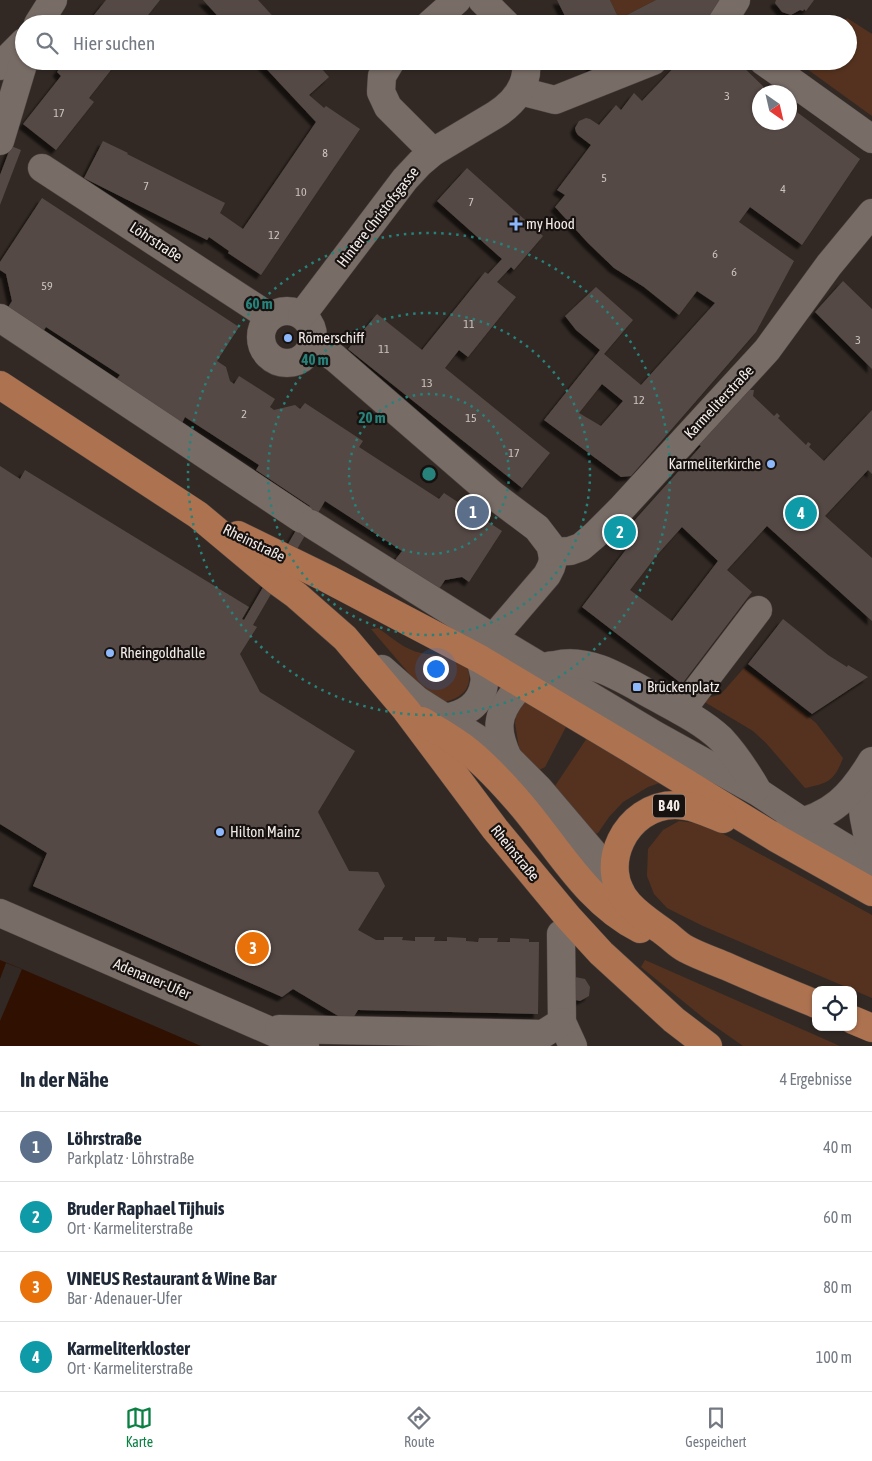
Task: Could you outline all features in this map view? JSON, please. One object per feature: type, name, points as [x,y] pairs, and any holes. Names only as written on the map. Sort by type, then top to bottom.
[{"type":"main road","name":"Rheinstraße","points":[[0,385],[198,515],[296,595],[344,638],[406,710],[495,829],[568,917],[602,953],[649,997],[674,1020],[708,1046]]},
{"type":"main road","name":"Rheinstraße","points":[[198,515],[328,579],[487,648],[522,683],[768,834],[872,892]]},
{"type":"main road","points":[[406,710],[466,749],[496,778],[522,806],[580,880],[608,909],[637,928],[685,949]]},
{"type":"main road","name":"Rheinstraße","points":[[768,834],[688,806],[662,807],[649,811],[638,818],[621,838],[616,851],[616,877],[620,890],[628,903],[638,913],[685,949],[812,1002]]},
{"type":"main road","points":[[857,1022],[872,1028]]},
{"type":"street","points":[[44,15],[53,0]]},
{"type":"street","points":[[440,15],[457,0]]},
{"type":"street","points":[[482,0],[497,15]]},
{"type":"street","points":[[726,15],[736,0]]},
{"type":"street","points":[[0,66],[15,51]]},
{"type":"street","points":[[0,106],[16,70]]},
{"type":"street","points":[[0,141],[21,70]]},
{"type":"street","points":[[386,70],[382,76],[381,92],[384,100],[388,107],[432,152]]},
{"type":"street","points":[[526,70],[524,84],[520,91],[555,100],[630,70]]},
{"type":"street","points":[[777,70],[872,138]]},
{"type":"street","name":"Hintere Christofsgasse","points":[[302,315],[420,163],[432,152],[504,109],[520,91]]},
{"type":"street","name":"Löhrstraße","points":[[42,168],[270,317]]},
{"type":"street","name":"Karmeliterstraße","points":[[552,552],[570,551],[581,547],[615,516],[766,350],[829,265],[872,213]]},
{"type":"street","points":[[286,310],[302,315],[308,321],[314,338],[312,346],[301,360],[293,363],[284,363],[268,356],[260,340],[264,324],[270,317],[277,312],[286,310]]},
{"type":"street","name":"Rheinstraße","points":[[0,318],[307,522],[487,648],[544,667],[655,735],[758,792],[872,864]]},
{"type":"street","points":[[312,346],[323,350],[335,358],[494,495],[537,528],[550,544],[553,560],[551,567],[487,648],[485,682],[478,701],[465,712],[444,718]]},
{"type":"street","points":[[680,711],[758,610]]},
{"type":"street","name":"Rheinstraße","points":[[344,638],[417,700],[508,758],[539,789],[596,856],[620,890]]},
{"type":"street","name":"Rheinstraße","points":[[508,758],[501,741],[499,723],[508,700],[522,683],[544,667],[574,663],[593,666],[637,687],[680,711],[720,738],[745,769],[758,792]]},
{"type":"street","points":[[768,834],[786,826],[812,820],[828,812],[846,797],[866,770]]},
{"type":"street","points":[[866,770],[861,800],[872,851]]},
{"type":"street","name":"Adenauer-Ufer","points":[[0,913],[305,1046]]},
{"type":"street","points":[[267,1029],[559,1034],[561,934]]},
{"type":"shaded area","points":[[610,0],[656,0],[627,15],[617,15]]},
{"type":"shaded area","points":[[857,24],[872,34],[872,116],[808,70],[857,70]]},
{"type":"shaded area","points":[[378,628],[409,649],[425,654],[451,656],[460,659],[467,667],[469,682],[467,688],[459,696],[444,702],[424,691],[371,629]]},
{"type":"shaded area","points":[[744,668],[816,723],[843,758],[837,772],[830,780],[805,788],[766,743],[753,731],[703,701],[704,699],[721,694]]},
{"type":"shaded area","points":[[527,697],[567,725],[545,767],[537,771],[519,748],[515,723],[517,708]]},
{"type":"shaded area","points":[[587,738],[665,781],[648,787],[623,802],[598,833],[591,835],[555,786]]},
{"type":"shaded area","points":[[679,821],[705,824],[872,915],[872,998],[857,992],[857,986],[844,986],[703,926],[667,908],[654,894],[647,876],[648,849],[663,830]]},
{"type":"shaded area","points":[[0,960],[22,969],[201,1046],[0,1046]]},
{"type":"shaded area","points":[[645,960],[840,1046],[743,1046],[706,1020],[641,967]]},
{"type":"pier","points":[[6,963],[22,969],[0,1021],[0,979]]},
{"type":"building","points":[[106,0],[160,0],[148,15],[94,15]]},
{"type":"building","points":[[203,0],[258,0],[272,15],[217,15]]},
{"type":"building","points":[[557,0],[610,0],[617,15],[564,15]]},
{"type":"building","points":[[656,0],[724,0],[713,15],[627,15]]},
{"type":"building","points":[[776,0],[814,0],[806,11],[804,9],[803,11],[800,10],[791,15],[782,12],[775,3]]},
{"type":"building","points":[[58,70],[111,70],[89,98],[94,102],[56,150],[23,124],[61,76],[57,72]]},
{"type":"building","points":[[267,70],[323,70],[329,77],[309,95],[324,108],[326,106],[360,129],[261,275],[228,253],[229,251],[209,237],[207,240],[84,178],[103,141],[225,203],[220,213],[243,229],[316,122]]},
{"type":"building","points":[[592,70],[615,70],[597,79]]},
{"type":"building","points":[[671,70],[746,70],[762,85],[752,85],[752,130],[797,130],[797,112],[860,159],[802,245],[750,207],[739,222],[794,261],[756,332],[631,476],[621,477],[544,420],[600,350],[576,330],[565,316],[596,287],[633,320],[604,354],[641,385],[715,303],[697,291],[679,315],[644,287],[614,268],[555,207],[565,195],[557,190],[591,145],[576,132],[575,128],[579,121],[586,118],[599,125],[616,105],[621,110],[634,93],[642,101]],"holes":[[[602,384],[623,401],[601,426],[579,413]]]},
{"type":"building","points":[[11,146],[21,150],[0,205],[0,175]]},
{"type":"building","points":[[467,168],[543,236],[514,270],[511,267],[497,282],[516,297],[468,357],[459,350],[445,368],[550,453],[522,488],[348,349],[377,314],[422,350],[485,272],[488,274],[502,259],[437,201]]},
{"type":"building","points":[[42,198],[239,327],[217,361],[226,367],[230,381],[234,384],[239,376],[275,399],[270,407],[274,410],[295,405],[300,409],[305,403],[363,441],[359,447],[439,499],[444,493],[502,531],[469,582],[462,577],[445,580],[439,589],[395,560],[402,551],[325,501],[253,625],[257,627],[240,654],[260,692],[355,751],[318,812],[349,871],[378,872],[385,886],[358,930],[376,940],[384,940],[384,937],[403,937],[402,940],[415,941],[415,937],[435,937],[434,941],[447,941],[447,937],[466,938],[466,941],[478,942],[479,938],[498,938],[497,942],[510,942],[510,938],[529,939],[529,942],[539,942],[538,1014],[358,1010],[350,1023],[293,989],[282,997],[33,886],[47,853],[0,824],[0,466],[20,479],[25,470],[249,607],[242,619],[244,620],[310,506],[256,470],[259,465],[185,417],[182,423],[116,380],[120,375],[46,327],[42,333],[7,309],[12,301],[6,274],[0,270],[0,262]]},
{"type":"building","points":[[843,281],[872,309],[872,369],[815,312]]},
{"type":"building","points":[[747,387],[750,390],[754,390],[753,396],[774,416],[777,413],[780,416],[778,418],[806,445],[808,442],[811,444],[809,447],[824,461],[872,410],[872,474],[868,470],[825,516],[872,558],[872,621],[767,526],[727,570],[752,592],[682,684],[582,607],[634,539],[625,531],[701,446],[696,443]],"holes":[[[682,527],[718,561],[672,621],[630,590]]]},
{"type":"building","points":[[783,619],[828,655],[868,677],[812,714],[748,664]]},
{"type":"building","points":[[575,977],[585,979],[590,987],[589,996],[580,1001],[571,999],[567,983]]},
{"type":"place","name":"my Hood","points":[[516,224]]},
{"type":"place","name":"Römerschiff","points":[[288,338]]},
{"type":"place","name":"Karmeliterkirche","points":[[771,464]]},
{"type":"place","name":"Löhrstraße","points":[[473,512]]},
{"type":"place","name":"Karmeliterkloster","points":[[801,513]]},
{"type":"place","name":"Bruder Raphael Tijhuis","points":[[620,532]]},
{"type":"place","name":"Rheingoldhalle","points":[[110,653]]},
{"type":"place","name":"Brückenplatz","points":[[637,687]]},
{"type":"place","name":"Hilton Mainz","points":[[220,832]]},
{"type":"place","name":"VINEUS Restaurant & Wine Bar","points":[[253,948]]}]
